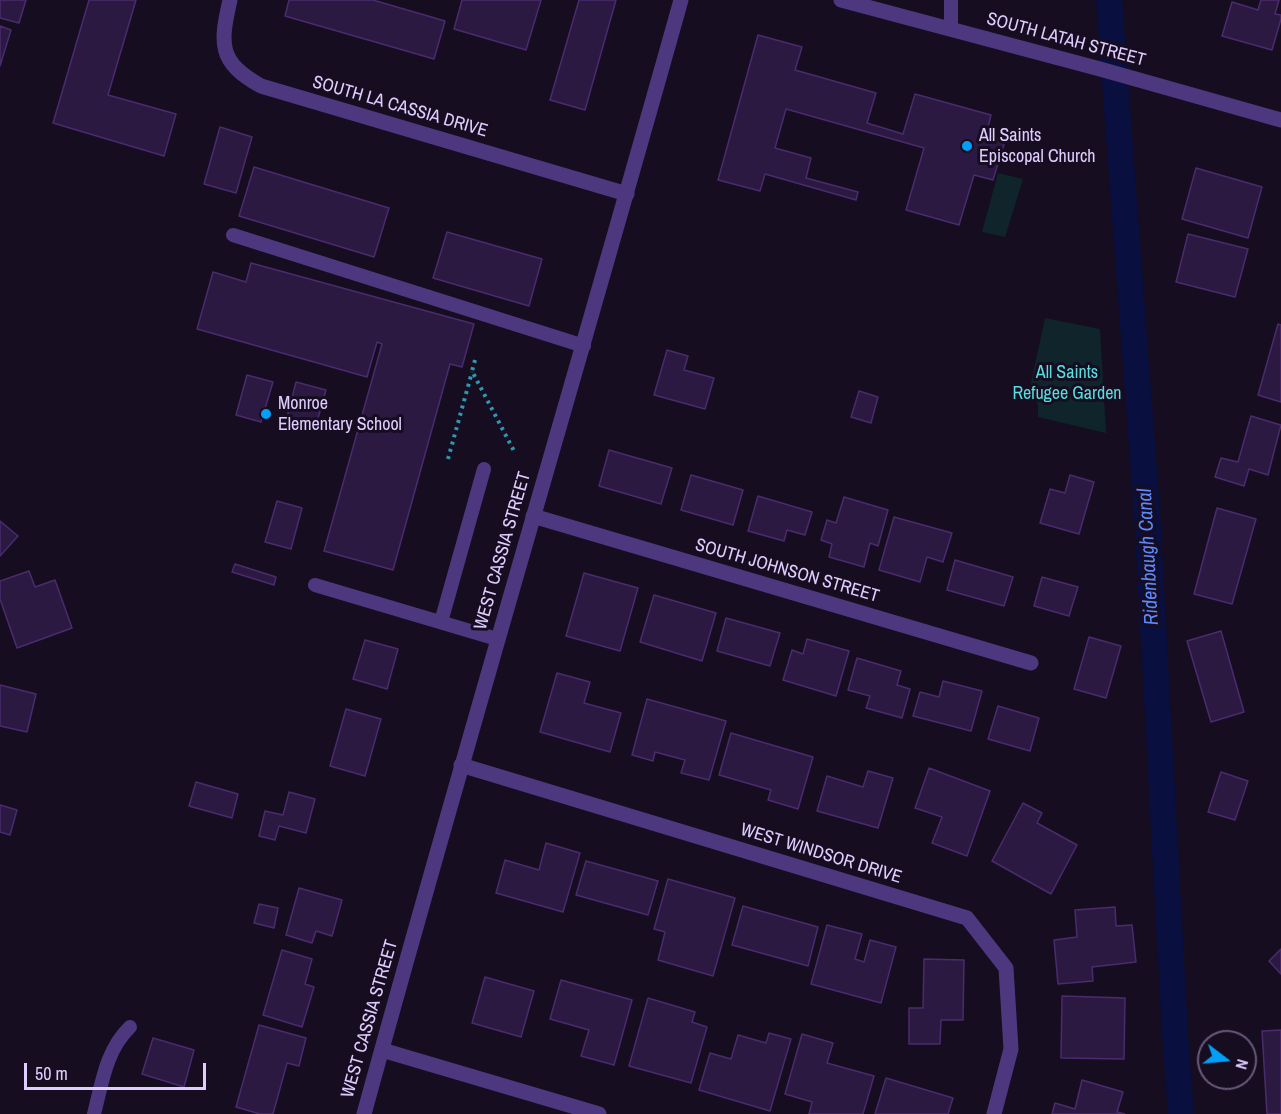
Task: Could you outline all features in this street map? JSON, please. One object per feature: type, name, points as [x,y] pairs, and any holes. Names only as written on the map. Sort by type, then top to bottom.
[{"type":"street","name":"SOUTH LA CASSIA DRIVE","points":[[230,0],[224,29],[225,49],[232,66],[246,78],[261,86],[627,194]]},
{"type":"street","name":"WEST CASSIA STREET","points":[[364,1114],[461,765],[584,346],[681,0]]},
{"type":"street","name":"SOUTH LATAH STREET","points":[[841,0],[864,3],[1281,120]]},
{"type":"street","name":"SOUTH JOHNSON STREET","points":[[533,516],[1031,663]]},
{"type":"street","name":"WEST WINDSOR DRIVE","points":[[461,765],[967,918],[1006,968],[1011,1048],[994,1114]]},
{"type":"street","points":[[382,1050],[599,1114]]},
{"type":"lane","points":[[951,0],[951,29]]},
{"type":"lane","points":[[233,236],[584,346]]},
{"type":"lane","points":[[441,622],[484,470]]},
{"type":"lane","points":[[315,585],[497,639]]},
{"type":"lane","points":[[94,1114],[109,1058],[119,1038],[130,1027]]},
{"type":"path","points":[[448,459],[475,360]]},
{"type":"path","points":[[472,371],[514,451]]},
{"type":"green space","points":[[998,173],[1023,179],[1005,237],[982,232]]},
{"type":"green space","name":"All Saints Refugee Garden","points":[[1045,318],[1100,329],[1106,433],[1038,417],[1038,405],[1029,392]]},
{"type":"building","points":[[0,0],[26,0],[19,23],[0,18]]},
{"type":"building","points":[[89,0],[136,0],[108,95],[176,114],[164,156],[53,123]]},
{"type":"building","points":[[289,0],[373,0],[445,21],[434,59],[285,16]]},
{"type":"building","points":[[462,0],[541,0],[526,50],[454,29]]},
{"type":"building","points":[[579,0],[616,0],[585,110],[550,100]]},
{"type":"building","points":[[1261,0],[1279,0],[1275,14],[1281,15],[1281,19],[1272,50],[1222,36],[1232,2],[1258,10]]},
{"type":"building","points":[[0,26],[11,30],[0,66]]},
{"type":"building","points":[[758,35],[802,47],[795,70],[876,93],[867,123],[903,134],[915,94],[991,115],[986,136],[1005,141],[993,180],[974,175],[959,225],[906,210],[924,148],[786,109],[775,148],[811,158],[806,178],[858,192],[856,200],[765,174],[760,191],[718,180]]},
{"type":"building","points":[[220,127],[252,137],[236,193],[204,184]]},
{"type":"building","points":[[254,167],[389,208],[374,257],[239,216]]},
{"type":"building","points":[[1196,168],[1262,187],[1248,238],[1182,219]]},
{"type":"building","points":[[447,232],[542,259],[529,306],[433,278]]},
{"type":"building","points":[[1188,234],[1248,249],[1235,297],[1176,282]]},
{"type":"building","points":[[251,263],[474,324],[462,367],[450,364],[393,570],[324,551],[382,344],[377,342],[367,377],[197,329],[213,272],[246,282]]},
{"type":"building","points":[[1278,324],[1281,325],[1281,402],[1258,395]]},
{"type":"building","points":[[667,350],[688,356],[684,370],[714,378],[705,409],[654,395]]},
{"type":"building","points":[[247,375],[273,382],[261,422],[236,415]]},
{"type":"building","points":[[296,382],[326,390],[315,429],[286,421]]},
{"type":"building","points":[[859,391],[878,397],[871,423],[851,417]]},
{"type":"building","points":[[1251,416],[1281,425],[1268,475],[1249,469],[1244,486],[1215,477],[1221,458],[1238,462]]},
{"type":"building","points":[[609,450],[672,468],[661,504],[599,486]]},
{"type":"building","points":[[691,475],[743,490],[733,525],[681,510]]},
{"type":"building","points":[[1070,475],[1094,482],[1079,534],[1040,523],[1050,489],[1065,493]]},
{"type":"building","points":[[758,496],[812,512],[805,535],[787,530],[784,541],[748,531]]},
{"type":"building","points":[[844,497],[888,510],[878,546],[870,543],[864,567],[829,557],[832,544],[821,540],[827,520],[836,523]]},
{"type":"building","points":[[277,501],[302,508],[291,549],[265,542]]},
{"type":"building","points":[[1217,508],[1256,519],[1232,604],[1194,594]]},
{"type":"building","points":[[894,517],[952,533],[943,562],[927,557],[920,582],[879,570]]},
{"type":"building","points":[[0,521],[18,536],[0,556]]},
{"type":"building","points":[[955,560],[1013,577],[1004,606],[947,590]]},
{"type":"building","points":[[235,564],[276,577],[274,585],[232,572]]},
{"type":"building","points":[[29,571],[35,587],[55,580],[72,628],[17,648],[0,599],[0,581]]},
{"type":"building","points":[[584,573],[638,588],[620,651],[566,636]]},
{"type":"building","points":[[1042,577],[1078,587],[1069,616],[1034,606]]},
{"type":"building","points":[[654,595],[716,613],[702,661],[640,642]]},
{"type":"building","points":[[726,618],[780,633],[770,666],[717,651]]},
{"type":"building","points":[[1221,631],[1244,712],[1211,722],[1187,641]]},
{"type":"building","points":[[1089,637],[1121,646],[1106,698],[1074,689]]},
{"type":"building","points":[[807,639],[849,651],[836,696],[783,680],[792,650],[803,654]]},
{"type":"building","points":[[365,640],[398,649],[387,689],[353,679]]},
{"type":"building","points":[[857,658],[901,671],[897,685],[910,689],[902,718],[866,708],[870,696],[848,690]]},
{"type":"building","points":[[557,673],[590,682],[584,703],[621,713],[610,752],[540,732]]},
{"type":"building","points":[[943,681],[982,691],[971,731],[913,716],[920,692],[939,697]]},
{"type":"building","points":[[0,685],[36,694],[27,732],[0,726]]},
{"type":"building","points":[[647,699],[726,721],[709,780],[681,773],[685,760],[655,752],[653,761],[632,755]]},
{"type":"building","points":[[998,706],[1039,718],[1030,751],[988,739]]},
{"type":"building","points":[[346,709],[381,719],[365,776],[330,766]]},
{"type":"building","points":[[731,733],[813,757],[798,809],[768,800],[771,790],[719,775]]},
{"type":"building","points":[[929,768],[990,791],[967,856],[932,843],[942,817],[915,808]]},
{"type":"building","points":[[868,771],[893,778],[878,828],[817,811],[827,776],[863,787]]},
{"type":"building","points":[[1221,772],[1248,781],[1235,820],[1208,812]]},
{"type":"building","points":[[196,782],[238,794],[232,818],[189,806]]},
{"type":"building","points":[[289,792],[315,799],[306,833],[279,826],[275,840],[259,836],[265,811],[283,815]]},
{"type":"building","points":[[1023,803],[1042,813],[1037,823],[1077,845],[1051,894],[992,861]]},
{"type":"building","points":[[0,805],[17,810],[10,835],[0,832]]},
{"type":"building","points":[[546,843],[580,853],[563,912],[496,893],[505,860],[539,870]]},
{"type":"building","points":[[586,861],[658,881],[648,915],[576,895]]},
{"type":"building","points":[[668,879],[735,898],[713,976],[658,960],[665,932],[654,929]]},
{"type":"building","points":[[299,888],[342,900],[332,936],[316,931],[312,943],[286,935]]},
{"type":"building","points":[[259,904],[278,908],[274,928],[254,923]]},
{"type":"building","points":[[743,906],[818,927],[808,966],[732,945]]},
{"type":"building","points":[[1115,907],[1116,926],[1132,925],[1136,962],[1092,967],[1093,981],[1058,984],[1054,940],[1077,937],[1075,910]]},
{"type":"building","points":[[827,925],[862,934],[855,959],[864,962],[870,940],[896,947],[881,1003],[811,984]]},
{"type":"building","points":[[1281,949],[1281,974],[1269,961]]},
{"type":"building","points":[[282,950],[312,959],[305,984],[314,987],[302,1027],[263,1015]]},
{"type":"building","points":[[924,959],[964,960],[963,1020],[941,1020],[940,1044],[909,1044],[909,1008],[923,1008]]},
{"type":"building","points":[[485,977],[534,991],[521,1037],[472,1023]]},
{"type":"building","points":[[561,980],[632,1000],[614,1065],[581,1056],[589,1030],[550,1019]]},
{"type":"building","points":[[1062,996],[1125,998],[1124,1059],[1061,1058]]},
{"type":"building","points":[[648,998],[695,1012],[692,1022],[707,1027],[691,1083],[629,1066]]},
{"type":"building","points":[[259,1025],[306,1038],[299,1066],[287,1063],[273,1114],[260,1114],[236,1107]]},
{"type":"building","points":[[1281,1030],[1281,1114],[1267,1114],[1262,1031]]},
{"type":"building","points":[[769,1033],[791,1039],[770,1111],[699,1090],[710,1053],[731,1059],[738,1035],[766,1043]]},
{"type":"building","points":[[802,1034],[833,1043],[827,1063],[874,1076],[863,1114],[809,1114],[812,1102],[785,1094]]},
{"type":"building","points":[[153,1038],[194,1050],[184,1087],[142,1074]]},
{"type":"building","points":[[886,1078],[953,1098],[948,1114],[875,1114]]},
{"type":"building","points":[[1082,1080],[1123,1092],[1117,1112],[1125,1114],[1052,1114],[1055,1103],[1075,1109]]},
{"type":"waterway","name":"Ridenbaugh Canal","points":[[1109,0],[1147,514],[1181,1114]]},
{"type":"place","name":"All Saints Episcopal Church","points":[[967,146]]},
{"type":"place","name":"Monroe Elementary School","points":[[266,414]]}]
